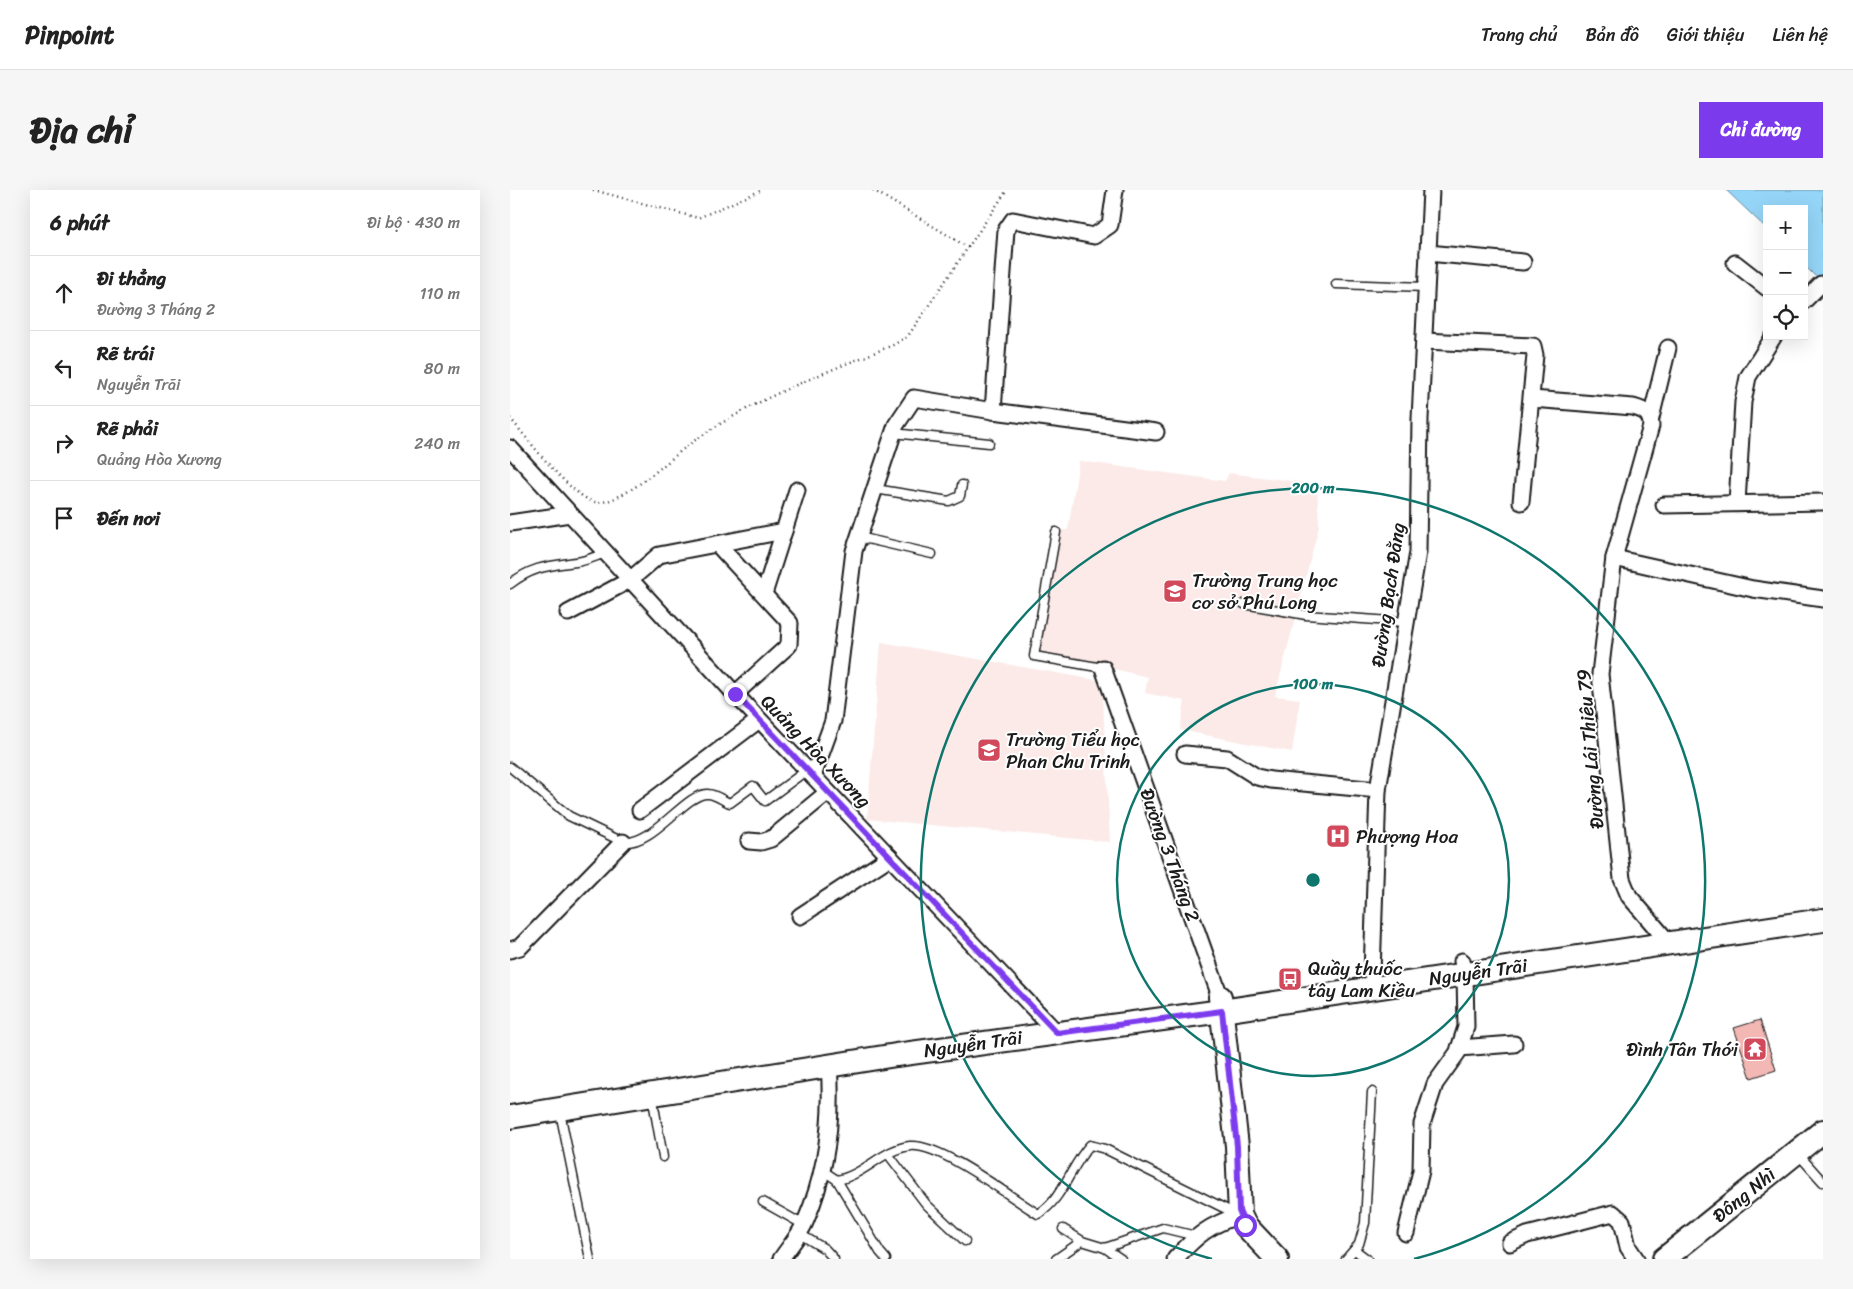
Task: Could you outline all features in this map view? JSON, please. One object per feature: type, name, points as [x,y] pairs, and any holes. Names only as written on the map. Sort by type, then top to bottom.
[{"type":"main road","name":"Nguyễn Trãi","points":[[1665,938],[1823,908]]},
{"type":"main road","name":"Nguyễn Trãi","points":[[510,1104],[1221,1004],[1665,938],[1823,920]]},
{"type":"main road","name":"Nguyễn Trãi","points":[[1221,1004],[1372,974],[1463,967]]},
{"type":"main road","name":"Đường 3 Tháng 2","points":[[1221,1004],[1237,1146],[1240,1213]]},
{"type":"main road","name":"Nguyễn Trãi","points":[[510,1117],[652,1093],[743,1072],[829,1065],[1051,1027]]},
{"type":"main road","name":"Đông Nhì","points":[[1664,1259],[1823,1131]]},
{"type":"main road","points":[[1240,1213],[1245,1225],[1277,1259]]},
{"type":"street","points":[[993,411],[1006,230],[1013,220],[1094,236],[1110,225],[1115,190]]},
{"type":"street","name":"Đường Bạch Đằng","points":[[1372,974],[1378,790],[1404,622],[1418,552],[1424,341],[1431,190]]},
{"type":"street","points":[[1428,253],[1523,262]]},
{"type":"street","points":[[1735,263],[1763,285]]},
{"type":"street","points":[[1808,298],[1821,284]]},
{"type":"street","points":[[1737,503],[1742,411],[1748,377],[1771,340]]},
{"type":"street","points":[[1424,341],[1533,346],[1535,355],[1532,399],[1521,502]]},
{"type":"street","name":"Đường Lái Thiêu 79","points":[[1665,938],[1629,896],[1622,879],[1600,674],[1614,558],[1651,426],[1650,418],[1668,348]]},
{"type":"street","points":[[810,773],[833,720],[853,560],[859,537],[896,425],[914,398],[993,411],[1156,432]]},
{"type":"street","points":[[1532,399],[1633,407],[1645,411],[1650,418]]},
{"type":"street","name":"Quảng Hòa Xương","points":[[510,448],[759,720],[1051,1027]]},
{"type":"street","points":[[764,594],[797,490]]},
{"type":"street","points":[[1664,506],[1823,502]]},
{"type":"street","points":[[510,523],[570,514]]},
{"type":"street","points":[[568,613],[630,580],[659,555],[784,531]]},
{"type":"street","points":[[718,544],[790,622],[789,645],[735,694]]},
{"type":"street","points":[[1614,558],[1753,589],[1823,600]]},
{"type":"street","name":"Đường 3 Tháng 2","points":[[1103,668],[1221,1004]]},
{"type":"street","points":[[640,810],[759,720]]},
{"type":"street","points":[[1185,754],[1227,758],[1257,777],[1271,780],[1378,790]]},
{"type":"street","points":[[749,841],[761,842],[771,839],[828,792]]},
{"type":"street","points":[[510,950],[520,947],[623,842]]},
{"type":"street","points":[[800,916],[890,857]]},
{"type":"street","points":[[1406,1233],[1421,1171],[1422,1124],[1435,1084],[1459,1048],[1466,1027],[1463,967]]},
{"type":"street","points":[[1459,1048],[1514,1044]]},
{"type":"street","points":[[781,1259],[801,1229],[822,1170],[830,1118],[829,1065]]},
{"type":"street","points":[[1175,1259],[1196,1236],[1216,1223],[1240,1213]]},
{"type":"street","points":[[1510,1243],[1527,1235],[1614,1213],[1622,1221],[1628,1247],[1636,1259]]},
{"type":"lane","points":[[1336,284],[1426,287]]},
{"type":"lane","points":[[893,433],[989,443]]},
{"type":"lane","points":[[875,489],[949,501],[960,496],[962,485]]},
{"type":"lane","name":"Đường 3 Tháng 2","points":[[1056,532],[1034,656],[1103,668]]},
{"type":"lane","points":[[859,537],[932,554]]},
{"type":"lane","points":[[510,584],[522,575],[546,564],[578,562],[606,553]]},
{"type":"lane","points":[[1244,604],[1306,615],[1404,622]]},
{"type":"lane","points":[[510,767],[569,816],[623,842],[630,843],[641,839],[702,796],[709,794],[730,803],[753,786],[765,801],[810,773]]},
{"type":"lane","points":[[1346,1259],[1355,1250],[1365,1223],[1372,1092]]},
{"type":"lane","points":[[652,1093],[663,1157]]},
{"type":"lane","points":[[559,1109],[590,1259]]},
{"type":"lane","points":[[837,1180],[847,1178],[866,1169],[888,1154],[910,1146],[955,1159],[1038,1214],[1047,1210],[1062,1188],[1078,1158],[1090,1145],[1105,1149],[1240,1213]]},
{"type":"lane","points":[[1796,1152],[1823,1182]]},
{"type":"lane","points":[[888,1154],[926,1204],[965,1241]]},
{"type":"lane","points":[[822,1170],[837,1180],[886,1259]]},
{"type":"lane","points":[[762,1202],[801,1229],[834,1259]]},
{"type":"lane","points":[[1105,1248],[1163,1228],[1196,1236]]},
{"type":"lane","points":[[1063,1229],[1082,1240],[1105,1248],[1121,1259]]},
{"type":"lane","points":[[1056,1259],[1082,1240]]},
{"type":"lane","points":[[1355,1250],[1368,1259]]},
{"type":"path","points":[[593,190],[698,218],[762,190]]},
{"type":"path","points":[[873,190],[969,248]]},
{"type":"path","points":[[510,418],[576,494],[596,502],[616,500],[700,437],[735,414],[774,393],[894,345],[908,336],[1007,190]]},
{"type":"shaded area","name":"Trường Trung học cơ sở Phú Long","points":[[1079,461],[1225,481],[1229,473],[1317,484],[1319,526],[1275,696],[1300,699],[1292,752],[1180,730],[1185,701],[1145,693],[1148,677],[1036,651],[1061,530],[1068,530]]},
{"type":"shaded area","name":"Trường Tiểu học Phan Chu Trinh","points":[[881,642],[1102,681],[1110,842],[867,819]]},
{"type":"water","points":[[1726,190],[1823,190],[1823,284],[1808,269],[1808,205],[1763,205],[1763,225]]},
{"type":"building","name":"Đình Tân Thới","points":[[1760,1020],[1776,1070],[1751,1078],[1734,1028]]},
{"type":"place","name":"Trường Trung học cơ sở Phú Long","points":[[1175,591]]},
{"type":"place","name":"Trường Tiểu học Phan Chu Trinh","points":[[989,750]]},
{"type":"place","name":"Phượng Hoa","points":[[1338,836]]},
{"type":"place","name":"Quầy thuốc tây Lam Kiều","points":[[1290,979]]},
{"type":"place","name":"Đình Tân Thới","points":[[1755,1049]]},
{"type":"route","points":[[735,694],[1057,1033],[1222,1011],[1237,1146],[1239,1211],[1245,1225]]}]
